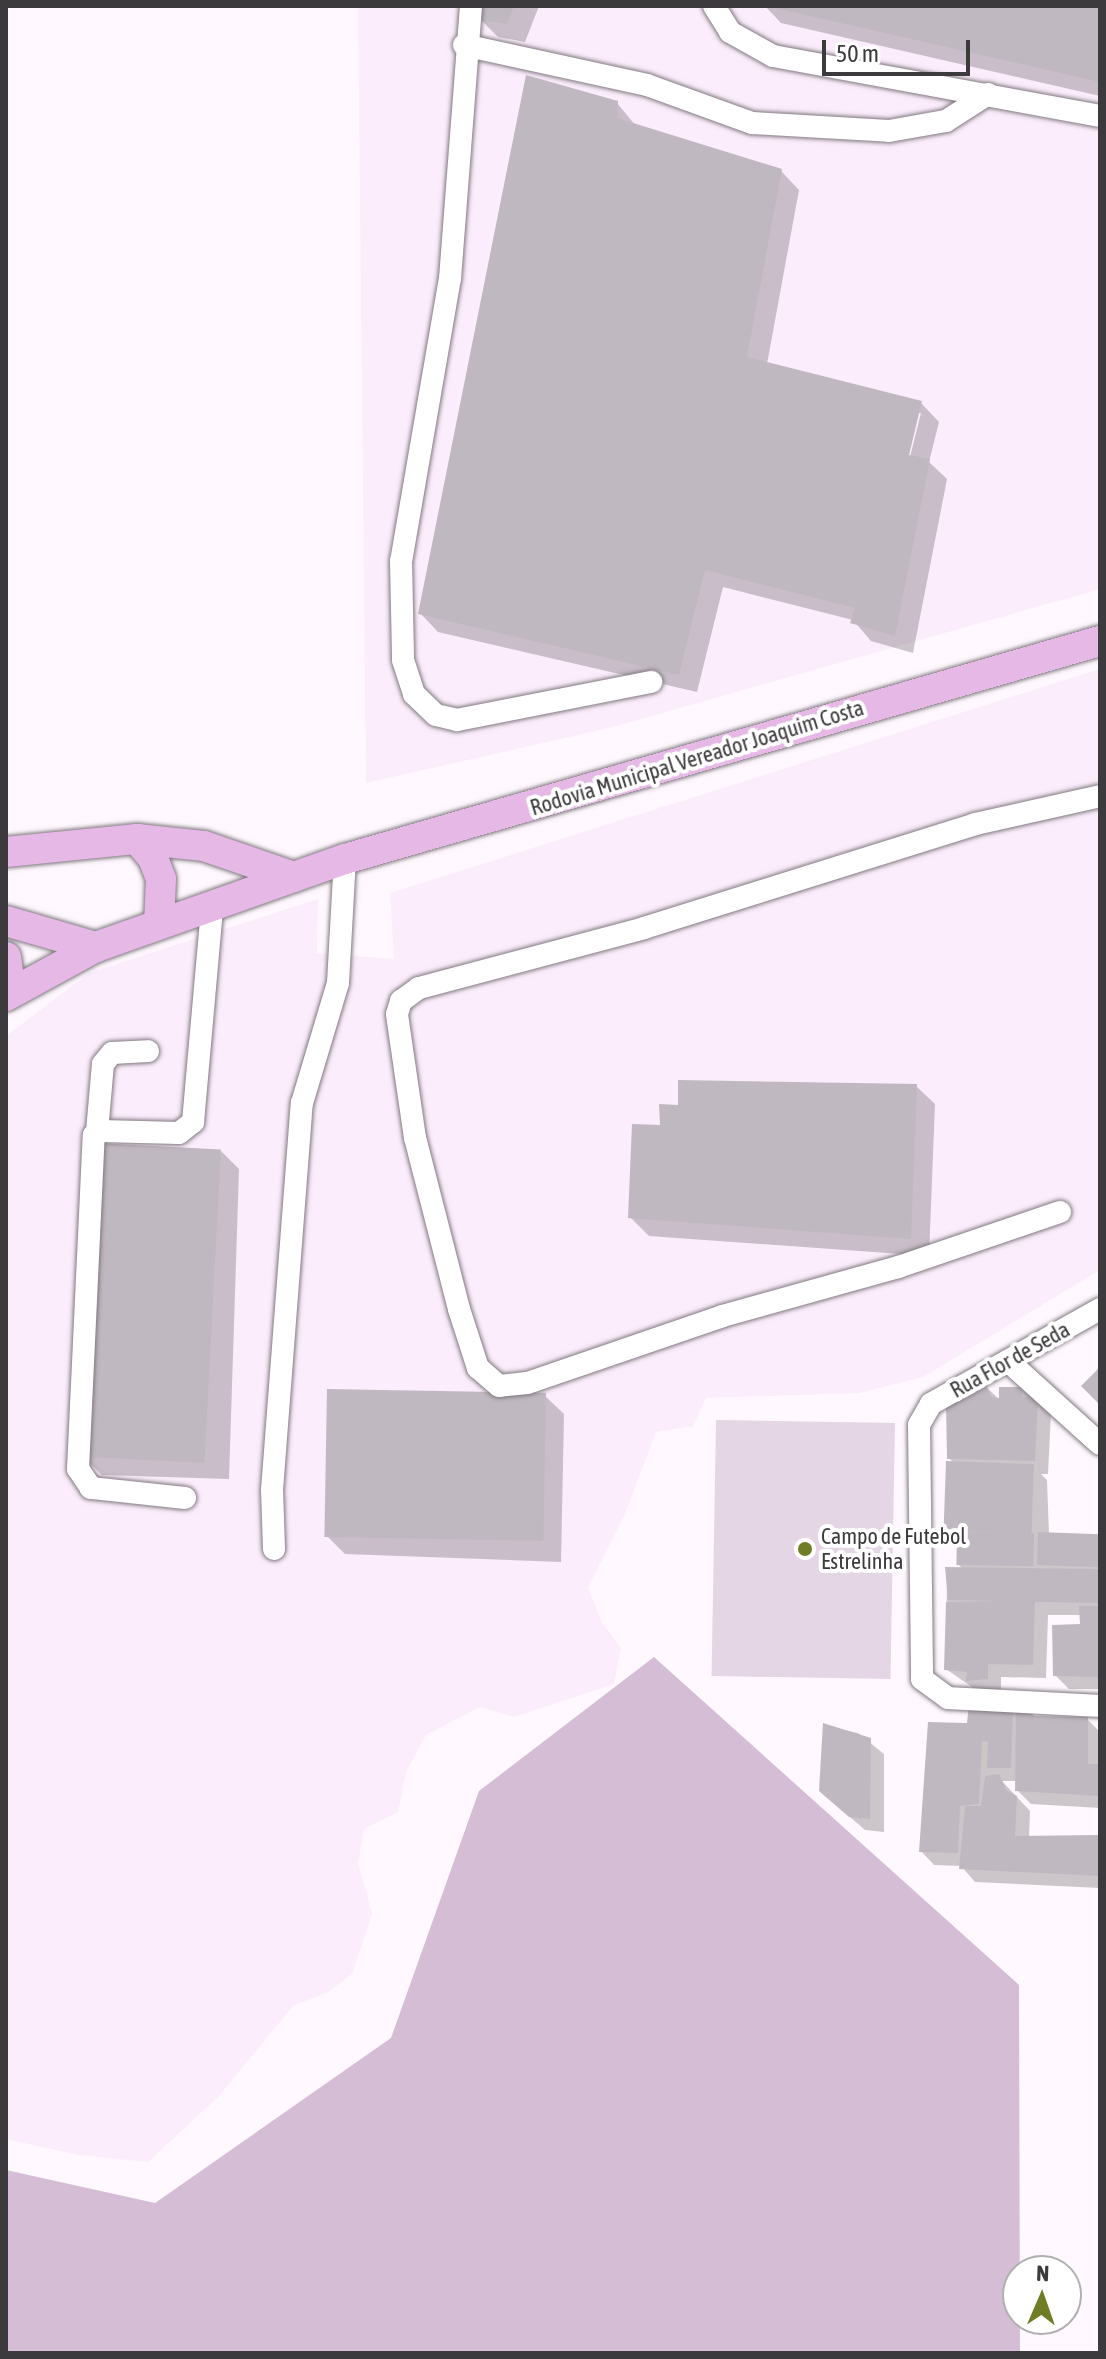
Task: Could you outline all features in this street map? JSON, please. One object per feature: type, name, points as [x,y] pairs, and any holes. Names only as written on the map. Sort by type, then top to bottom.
[{"type":"main road","name":"Rodovia Municipal Vereador Joaquim Costa","points":[[96,947],[212,909],[345,859],[1100,641]]},
{"type":"main road","points":[[137,839],[153,858],[161,879],[159,924]]},
{"type":"main road","points":[[6,852],[137,839],[204,846],[294,877]]},
{"type":"main road","points":[[6,921],[96,947]]},
{"type":"main road","points":[[6,957],[8,994],[96,947]]},
{"type":"street","points":[[471,6],[464,45],[450,278],[401,561],[403,660],[414,694],[436,715],[457,720],[651,682]]},
{"type":"street","points":[[714,6],[730,32],[773,56],[1100,116]]},
{"type":"street","points":[[464,45],[647,85],[752,123],[889,131],[946,121],[988,94]]},
{"type":"street","points":[[1060,1212],[898,1267],[723,1316],[527,1383],[499,1386],[478,1368],[459,1309],[415,1138],[397,1014],[401,1001],[419,988],[644,928],[975,824],[1100,796]]},
{"type":"street","points":[[274,1549],[272,1490],[302,1103],[338,983],[345,859]]},
{"type":"street","points":[[97,1132],[179,1133],[193,1122],[212,909]]},
{"type":"street","points":[[148,1051],[112,1053],[107,1058],[97,1132],[78,1469],[91,1488],[185,1498]]},
{"type":"street","name":"Rua Flor de Seda","points":[[1100,1309],[923,1413],[921,1670],[928,1686],[948,1698],[1100,1706]]},
{"type":"street","points":[[1008,1361],[1100,1444]]},
{"type":"shaded area","points":[[358,6],[1100,6],[1100,589],[609,728],[366,783]]},
{"type":"shaded area","points":[[1100,669],[1100,1270],[923,1377],[859,1393],[706,1398],[693,1426],[656,1432],[625,1514],[588,1587],[602,1623],[621,1648],[614,1684],[514,1717],[480,1707],[426,1735],[406,1772],[398,1812],[364,1829],[358,1863],[372,1914],[352,1974],[328,1992],[293,2006],[219,2096],[148,2162],[79,2155],[6,2139],[6,1036],[89,973],[318,899],[317,953],[394,959],[390,893]]},
{"type":"shaded area","name":"Campo de Futebol Estrelinha","points":[[716,1420],[895,1423],[891,1679],[712,1676]]},
{"type":"shaded area","points":[[654,1657],[1019,1985],[1020,2255],[1002,2255],[1002,2335],[1020,2335],[1020,2353],[6,2353],[6,2170],[155,2203],[391,2038],[479,1791]]},
{"type":"building","points":[[477,6],[514,6],[507,24],[474,19]]},
{"type":"building","points":[[771,6],[1100,6],[1100,82],[771,7]]},
{"type":"building","points":[[526,75],[618,101],[617,118],[782,169],[747,357],[922,401],[909,455],[930,459],[895,636],[850,623],[855,608],[705,570],[679,675],[418,614]]},
{"type":"building","points":[[678,1080],[917,1084],[911,1239],[628,1218],[632,1124],[660,1125],[659,1104],[678,1105]]},
{"type":"building","points":[[96,1143],[221,1150],[204,1463],[80,1457]]},
{"type":"building","points":[[1100,1367],[1100,1405],[1081,1386]]},
{"type":"building","points":[[985,1383],[992,1397],[999,1398],[999,1387],[1022,1387],[1022,1397],[1038,1397],[1035,1461],[947,1459],[946,1402]]},
{"type":"building","points":[[327,1389],[546,1393],[543,1541],[324,1537]]},
{"type":"building","points":[[946,1461],[1034,1464],[1032,1534],[944,1531]]},
{"type":"building","points":[[957,1532],[1034,1533],[1033,1566],[956,1565]]},
{"type":"building","points":[[1038,1532],[1100,1534],[1099,1567],[1037,1565]]},
{"type":"building","points":[[945,1567],[1100,1569],[1100,1603],[1035,1602],[1033,1665],[988,1664],[988,1679],[966,1681],[967,1672],[944,1670],[946,1602],[999,1601],[948,1600]]},
{"type":"building","points":[[1079,1606],[1100,1606],[1100,1677],[1053,1676],[1052,1625],[1080,1624]]},
{"type":"building","points":[[969,1704],[1013,1707],[1011,1768],[987,1768],[988,1742],[982,1741],[979,1804],[960,1806],[958,1853],[919,1852],[928,1722],[967,1723]]},
{"type":"building","points":[[1030,1708],[1032,1716],[1088,1717],[1088,1764],[1100,1764],[1100,1796],[1015,1791],[1016,1709]]},
{"type":"building","points":[[823,1723],[871,1738],[870,1819],[849,1817],[819,1791]]},
{"type":"building","points":[[999,1774],[1007,1791],[1017,1796],[1015,1836],[1100,1835],[1100,1876],[959,1869],[965,1806],[981,1806],[985,1776]]},
{"type":"place","name":"Campo de Futebol Estrelinha","points":[[805,1549]]}]
